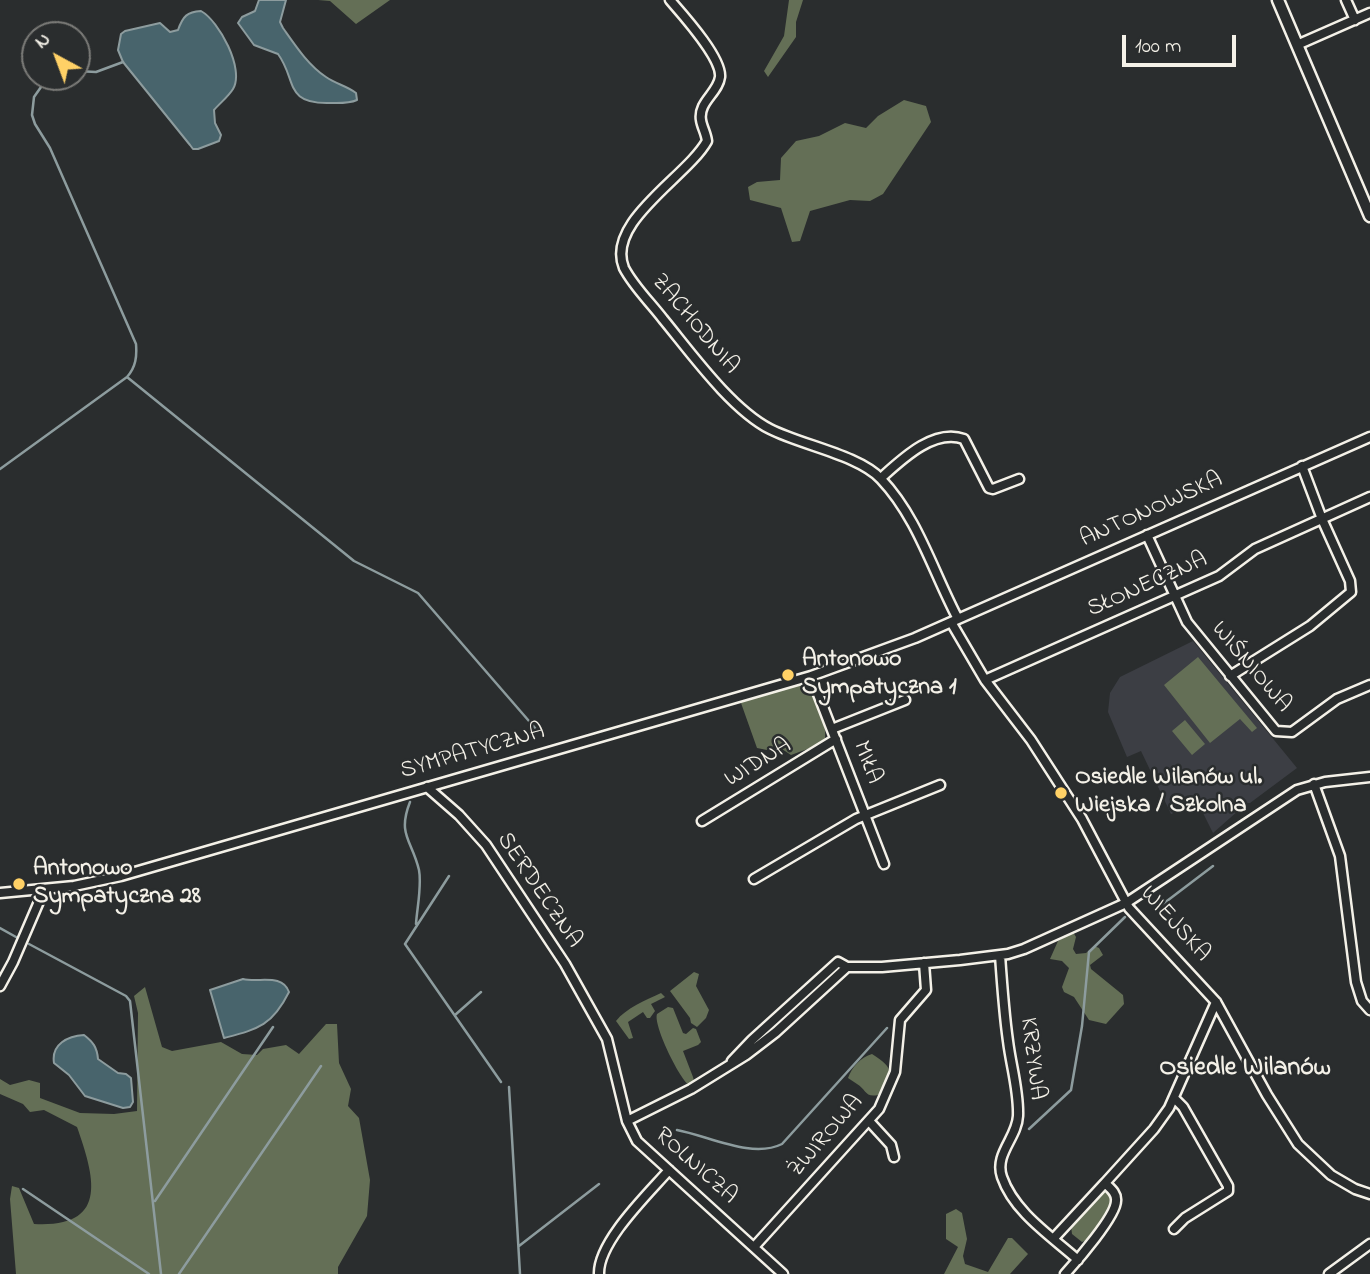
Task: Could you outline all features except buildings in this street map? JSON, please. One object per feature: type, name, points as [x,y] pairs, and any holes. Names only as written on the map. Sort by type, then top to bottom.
[{"type":"street","name":"ZACHODNIA","points":[[670,0],[711,54],[719,68],[720,77],[702,110],[701,121],[707,141],[628,228],[620,253],[624,268],[685,346],[733,401],[749,415],[771,430],[860,464],[881,478],[913,524],[954,621]]},
{"type":"street","points":[[1278,0],[1370,216]]},
{"type":"street","points":[[1346,0],[1354,20]]},
{"type":"street","points":[[1297,45],[1370,15]]},
{"type":"street","points":[[881,478],[897,463],[935,440],[948,436],[964,439],[989,488],[993,489],[1019,478]]},
{"type":"street","name":"ANTONOWSKA","points":[[954,621],[1370,436]]},
{"type":"street","points":[[1230,676],[1310,626],[1351,592],[1350,581],[1302,466]]},
{"type":"street","name":"SŁONECZNA","points":[[985,680],[1226,572],[1255,549],[1370,497]]},
{"type":"street","name":"WIŚNIOWA","points":[[1147,535],[1174,596],[1194,632],[1269,724],[1281,733],[1292,732],[1337,699],[1370,685]]},
{"type":"street","name":"SYMPATYCZNA","points":[[0,893],[44,890],[121,876],[811,676],[882,652],[954,621]]},
{"type":"street","name":"WIEJSKA","points":[[954,621],[985,680],[1031,740],[1086,825],[1126,903],[1216,1002],[1266,1095],[1298,1144],[1331,1175],[1370,1194]]},
{"type":"street","name":"MIŁA","points":[[811,676],[884,864]]},
{"type":"street","points":[[832,729],[905,700]]},
{"type":"street","name":"WIDNA","points":[[702,821],[836,738]]},
{"type":"street","points":[[628,1121],[691,1089],[732,1061],[838,962],[847,967],[924,963],[1000,955],[1024,949],[1126,903],[1286,797],[1314,784],[1370,777]]},
{"type":"street","points":[[1314,784],[1340,856],[1356,982],[1362,1001],[1370,1010]]},
{"type":"street","points":[[754,879],[828,834],[866,815],[940,785]]},
{"type":"street","name":"SERDECZNA","points":[[427,787],[459,815],[486,845],[565,964],[602,1029]]},
{"type":"street","points":[[0,986],[44,890]]},
{"type":"street","name":"KRZYWA","points":[[1000,955],[1018,1112],[1016,1130],[1001,1158],[1001,1172],[1017,1204],[1078,1260]]},
{"type":"street","name":"ŻWIROWA","points":[[754,1247],[882,1104],[895,1072],[900,1020],[926,990],[924,963]]},
{"type":"street","points":[[1054,1238],[1154,1129],[1174,1098],[1216,1002]]},
{"type":"street","name":"ROLNICZA","points":[[602,1029],[628,1121],[637,1141],[783,1274]]},
{"type":"street","points":[[1174,1098],[1183,1108],[1228,1186],[1228,1191],[1185,1218],[1174,1229]]},
{"type":"street","points":[[869,1121],[891,1145],[894,1157]]},
{"type":"street","points":[[599,1274],[598,1265],[608,1242],[669,1170]]},
{"type":"street","points":[[1065,1274],[1078,1260],[1116,1204],[1115,1195],[1105,1183]]},
{"type":"street","points":[[1328,1274],[1370,1244]]},
{"type":"shaded area","points":[[1193,641],[1297,768],[1247,803],[1213,833],[1201,809],[1194,804],[1171,814],[1141,751],[1127,757],[1108,712],[1110,693],[1120,677]]},
{"type":"green space","points":[[318,0],[390,0],[356,24],[330,1]]},
{"type":"green space","points":[[789,0],[803,0],[796,22],[796,37],[768,77],[764,71],[784,36]]},
{"type":"green space","points":[[904,100],[926,106],[931,122],[883,194],[870,201],[850,200],[810,211],[800,241],[792,242],[781,208],[750,200],[748,187],[757,182],[780,180],[781,158],[796,141],[819,136],[845,123],[866,128],[878,116]]},
{"type":"green space","points":[[1198,657],[1257,728],[1252,732],[1240,719],[1210,743],[1164,685]]},
{"type":"green space","points":[[803,683],[820,709],[825,739],[813,747],[791,755],[776,745],[767,750],[757,748],[741,703]]},
{"type":"green space","points":[[1185,720],[1205,744],[1192,755],[1172,731]]},
{"type":"green space","points":[[1073,932],[1076,937],[1073,949],[1076,954],[1086,953],[1094,946],[1099,948],[1103,955],[1090,965],[1091,969],[1123,995],[1124,1004],[1106,1024],[1089,1020],[1074,997],[1064,992],[1062,987],[1069,968],[1062,961],[1050,959],[1058,941]]},
{"type":"green space","points":[[694,972],[699,974],[696,986],[709,1010],[706,1018],[697,1027],[691,1023],[670,991]]},
{"type":"green space","points":[[145,987],[162,1047],[172,1051],[221,1042],[242,1054],[257,1055],[263,1049],[286,1045],[299,1054],[326,1024],[337,1024],[339,1063],[351,1089],[348,1106],[359,1118],[370,1180],[367,1216],[338,1267],[338,1274],[16,1274],[10,1199],[12,1186],[19,1188],[34,1224],[58,1223],[75,1218],[85,1209],[90,1196],[91,1181],[77,1127],[44,1110],[30,1112],[23,1104],[0,1094],[0,1079],[10,1085],[29,1080],[40,1083],[40,1098],[80,1113],[114,1114],[137,1111],[138,1013],[134,996]]},
{"type":"green space","points":[[661,993],[665,997],[651,1004],[655,1011],[650,1018],[643,1012],[628,1022],[633,1038],[629,1039],[616,1021],[631,1008]]},
{"type":"green space","points":[[668,1007],[673,1008],[683,1033],[696,1029],[701,1042],[683,1051],[694,1081],[689,1085],[673,1062],[659,1029],[657,1014]]},
{"type":"green space","points":[[872,1054],[885,1064],[889,1072],[878,1095],[874,1096],[848,1078],[857,1063]]},
{"type":"green space","points":[[1104,1189],[1110,1195],[1112,1206],[1090,1239],[1082,1242],[1072,1234],[1071,1226]]},
{"type":"green space","points":[[956,1209],[962,1213],[967,1239],[963,1256],[965,1264],[988,1272],[1008,1238],[1012,1238],[1028,1254],[1010,1274],[944,1274],[958,1247],[946,1239],[946,1214]]},
{"type":"water","points":[[259,0],[286,0],[280,22],[292,41],[313,67],[356,93],[357,100],[343,103],[315,102],[298,95],[278,54],[254,45],[238,23],[242,17],[255,11]]},
{"type":"water","points":[[201,11],[215,25],[228,46],[236,70],[236,80],[231,92],[214,110],[215,123],[221,135],[219,141],[193,149],[123,62],[118,50],[121,34],[125,31],[160,23],[170,32],[178,30],[186,16]]},
{"type":"water","points":[[243,979],[276,981],[286,986],[289,992],[276,1012],[263,1024],[224,1038],[210,990]]},
{"type":"water","points":[[84,1035],[94,1045],[98,1059],[118,1073],[131,1078],[133,1102],[130,1107],[123,1108],[85,1096],[69,1075],[54,1063],[55,1051],[62,1042]]},
{"type":"waterway","points":[[91,72],[123,62]]},
{"type":"waterway","points":[[0,469],[127,377],[136,357],[136,344],[50,148],[35,124],[32,115],[34,97],[38,91]]},
{"type":"waterway","points":[[127,377],[354,561],[418,593],[535,728]]},
{"type":"waterway","points":[[410,802],[405,830],[420,876],[416,924]]},
{"type":"waterway","points":[[1159,907],[1213,866]]},
{"type":"waterway","points":[[449,876],[405,944],[501,1082]]},
{"type":"waterway","points":[[1029,1129],[1071,1090],[1082,1026],[1089,952],[1125,917]]},
{"type":"waterway","points":[[0,928],[16,937]]},
{"type":"waterway","points":[[29,944],[126,996],[130,1001],[161,1274]]},
{"type":"waterway","points":[[455,1015],[481,992]]},
{"type":"waterway","points":[[155,1201],[273,1027]]},
{"type":"waterway","points":[[677,1130],[744,1148],[770,1148],[782,1144],[887,1028]]},
{"type":"waterway","points":[[179,1274],[321,1066]]},
{"type":"waterway","points":[[509,1087],[520,1274]]},
{"type":"waterway","points":[[519,1246],[599,1184]]},
{"type":"waterway","points":[[23,1189],[149,1274]]},
{"type":"place","name":"Antonowo Sympatyczna 1","points":[[788,675]]},
{"type":"place","name":"Osiedle Wilanów ul. Wiejska / Szkolna","points":[[1061,793]]},
{"type":"place","name":"Antonowo Sympatyczna 28","points":[[19,884]]},
{"type":"district","name":"Osiedle Wilanów","points":[[1245,1070]]}]
